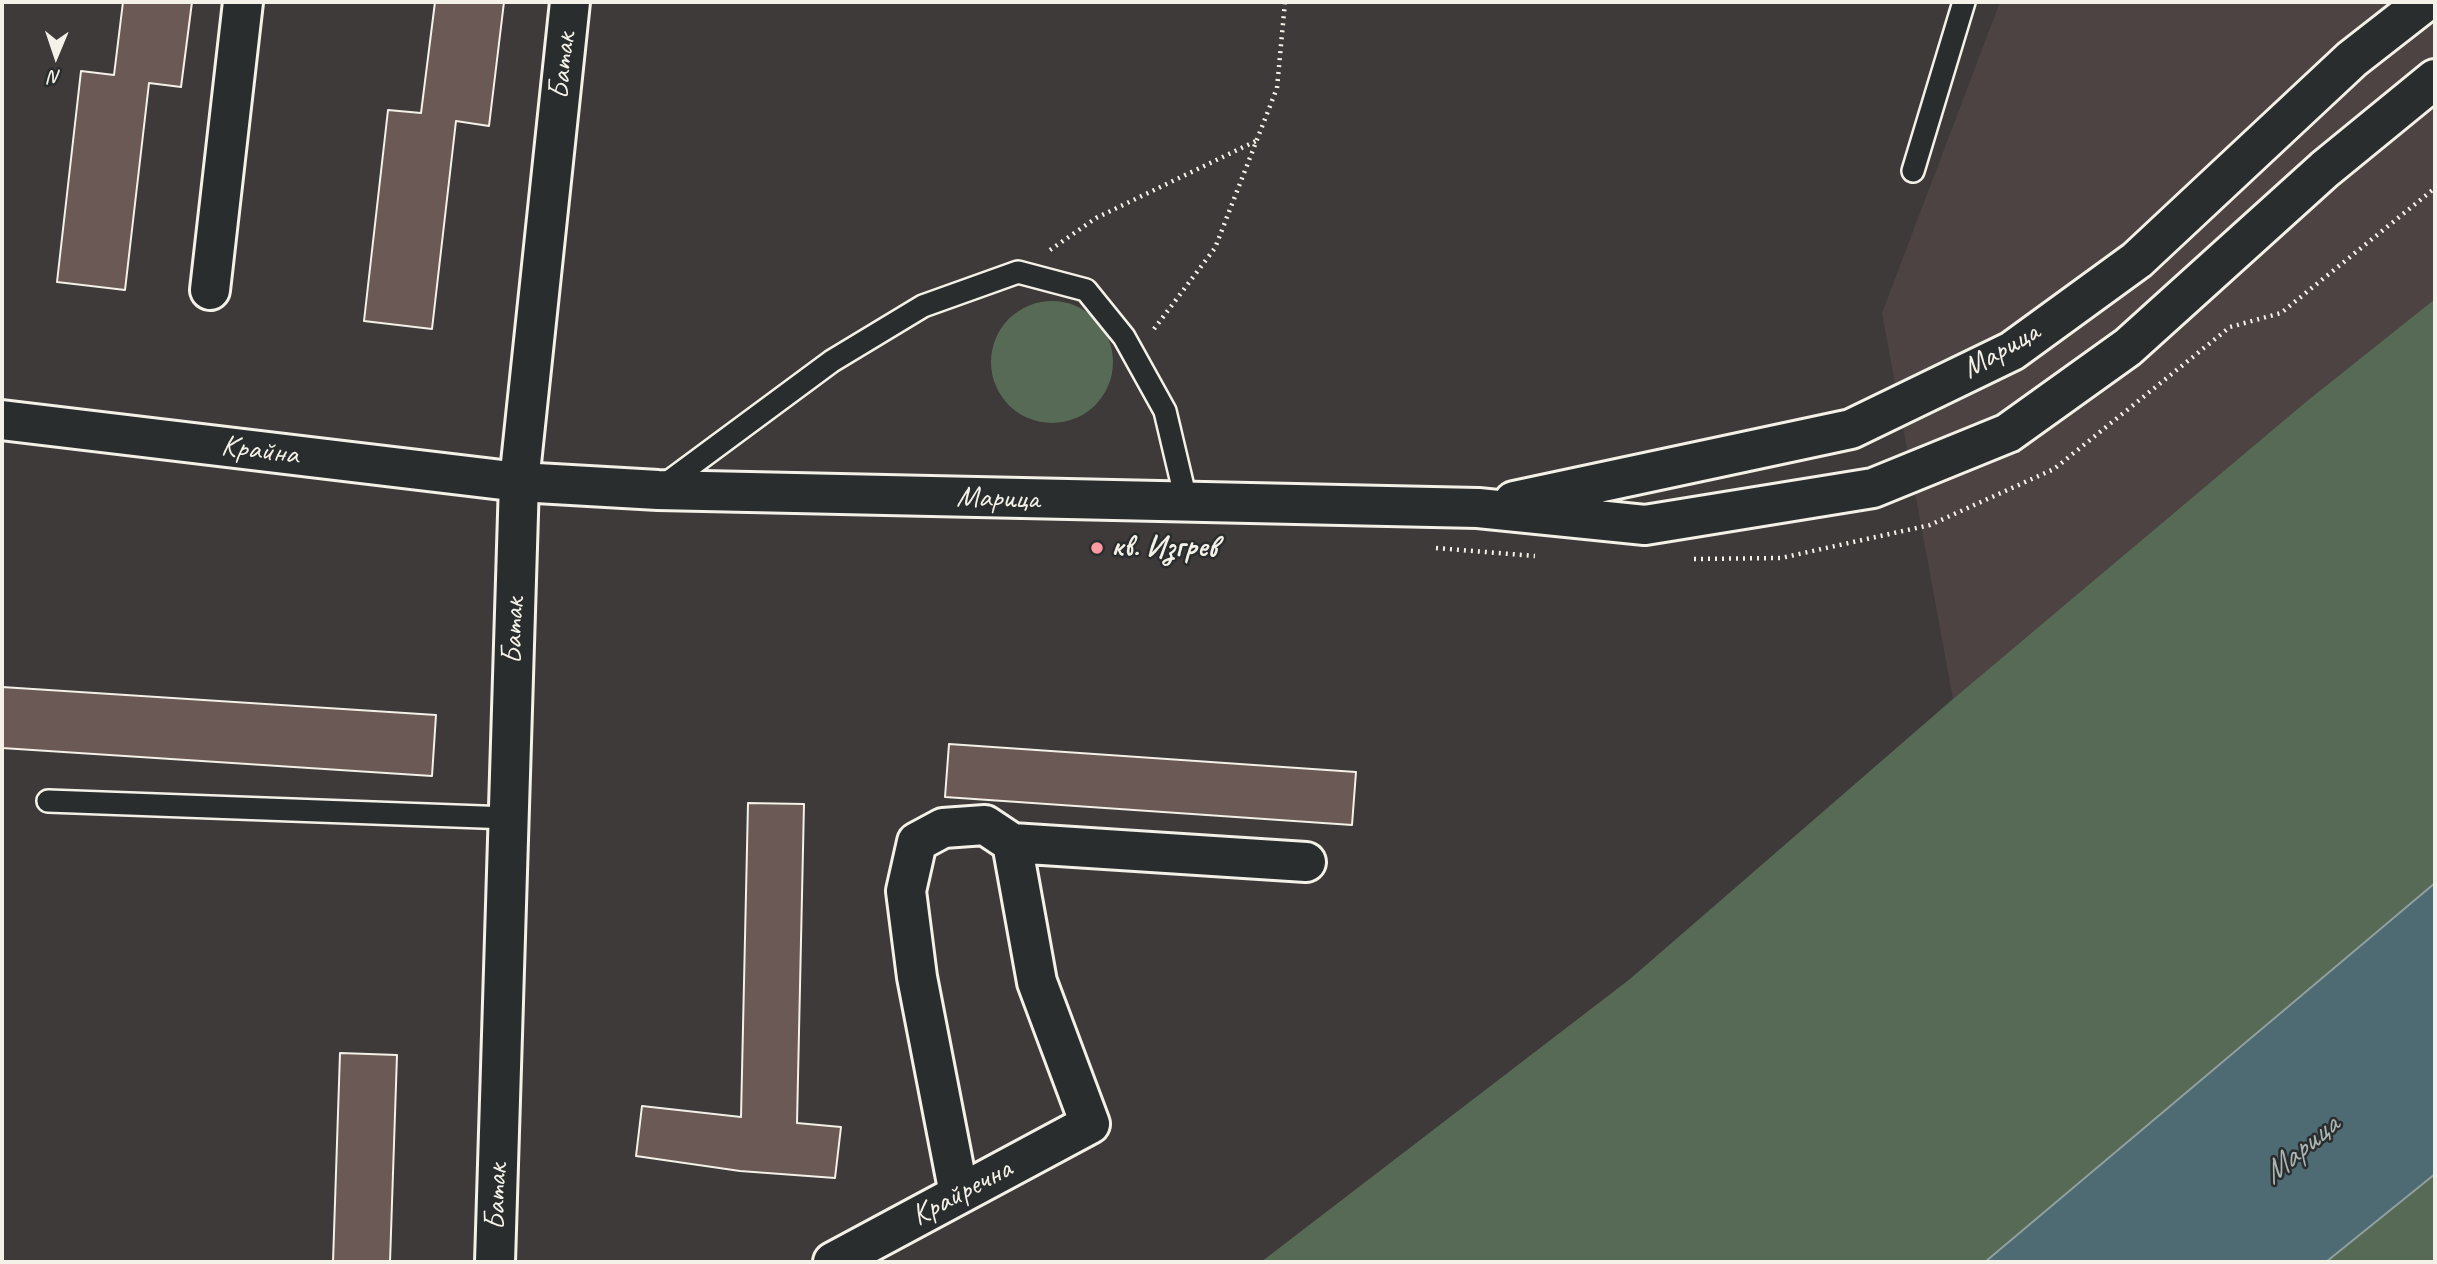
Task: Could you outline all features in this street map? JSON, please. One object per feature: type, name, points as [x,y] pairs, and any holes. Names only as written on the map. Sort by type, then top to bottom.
[{"type":"street","points":[[210,290],[243,2]]},
{"type":"street","name":"Батак","points":[[495,1262],[519,482],[570,2]]},
{"type":"street","name":"Марица","points":[[1478,508],[1851,429],[2012,351],[2137,260],[2352,59],[2425,2]]},
{"type":"street","name":"Марица","points":[[519,482],[658,490],[1187,504],[1478,508],[1646,525],[1873,488],[2008,433],[2127,347],[2325,169],[2435,79]]},
{"type":"street","name":"Крайна","points":[[2,421],[519,482]]},
{"type":"street","points":[[959,1194],[917,977],[906,891],[917,842],[943,828],[985,825],[1012,843],[1306,862]]},
{"type":"street","name":"Крайречна","points":[[833,1262],[1090,1124],[1037,982],[1012,843]]},
{"type":"lane","points":[[1913,171],[1964,2]]},
{"type":"lane","points":[[658,490],[832,360],[923,306],[1018,272],[1086,290],[1124,337],[1165,411],[1187,504]]},
{"type":"lane","points":[[48,801],[509,818]]},
{"type":"path","points":[[1134,354],[1214,248],[1277,88],[1284,2]]},
{"type":"path","points":[[1018,272],[1096,218],[1256,141]]},
{"type":"shaded area","points":[[2000,2],[2435,2],[2435,299],[2307,401],[1953,699],[1882,313]]},
{"type":"green space","points":[[2435,299],[2435,883],[1985,1262],[1261,1262],[1630,979],[1953,699],[2307,401]]},
{"type":"green space","points":[[1052,301],[1075,306],[1095,319],[1108,339],[1113,362],[1108,385],[1095,405],[1075,418],[1052,423],[1029,418],[1009,405],[996,385],[991,362],[996,339],[1009,319],[1029,306]]},
{"type":"green space","points":[[2435,1174],[2435,1262],[2326,1262]]},
{"type":"water","points":[[2435,883],[2435,1174],[2326,1262],[1985,1262]]},
{"type":"building","points":[[123,2],[192,2],[181,87],[149,83],[125,290],[57,282],[81,71],[114,75]]},
{"type":"building","points":[[435,2],[504,2],[489,126],[456,121],[432,329],[364,321],[388,110],[421,113]]},
{"type":"building","points":[[2,687],[436,715],[432,776],[2,748]]},
{"type":"building","points":[[949,744],[1356,772],[1352,825],[945,797]]},
{"type":"building","points":[[748,803],[804,804],[797,1123],[841,1127],[835,1178],[740,1171],[636,1156],[642,1106],[741,1117]]},
{"type":"building","points":[[340,1053],[397,1055],[390,1262],[333,1262]]},
{"type":"place","name":"кв. Изгрев","points":[[1097,548]]}]
